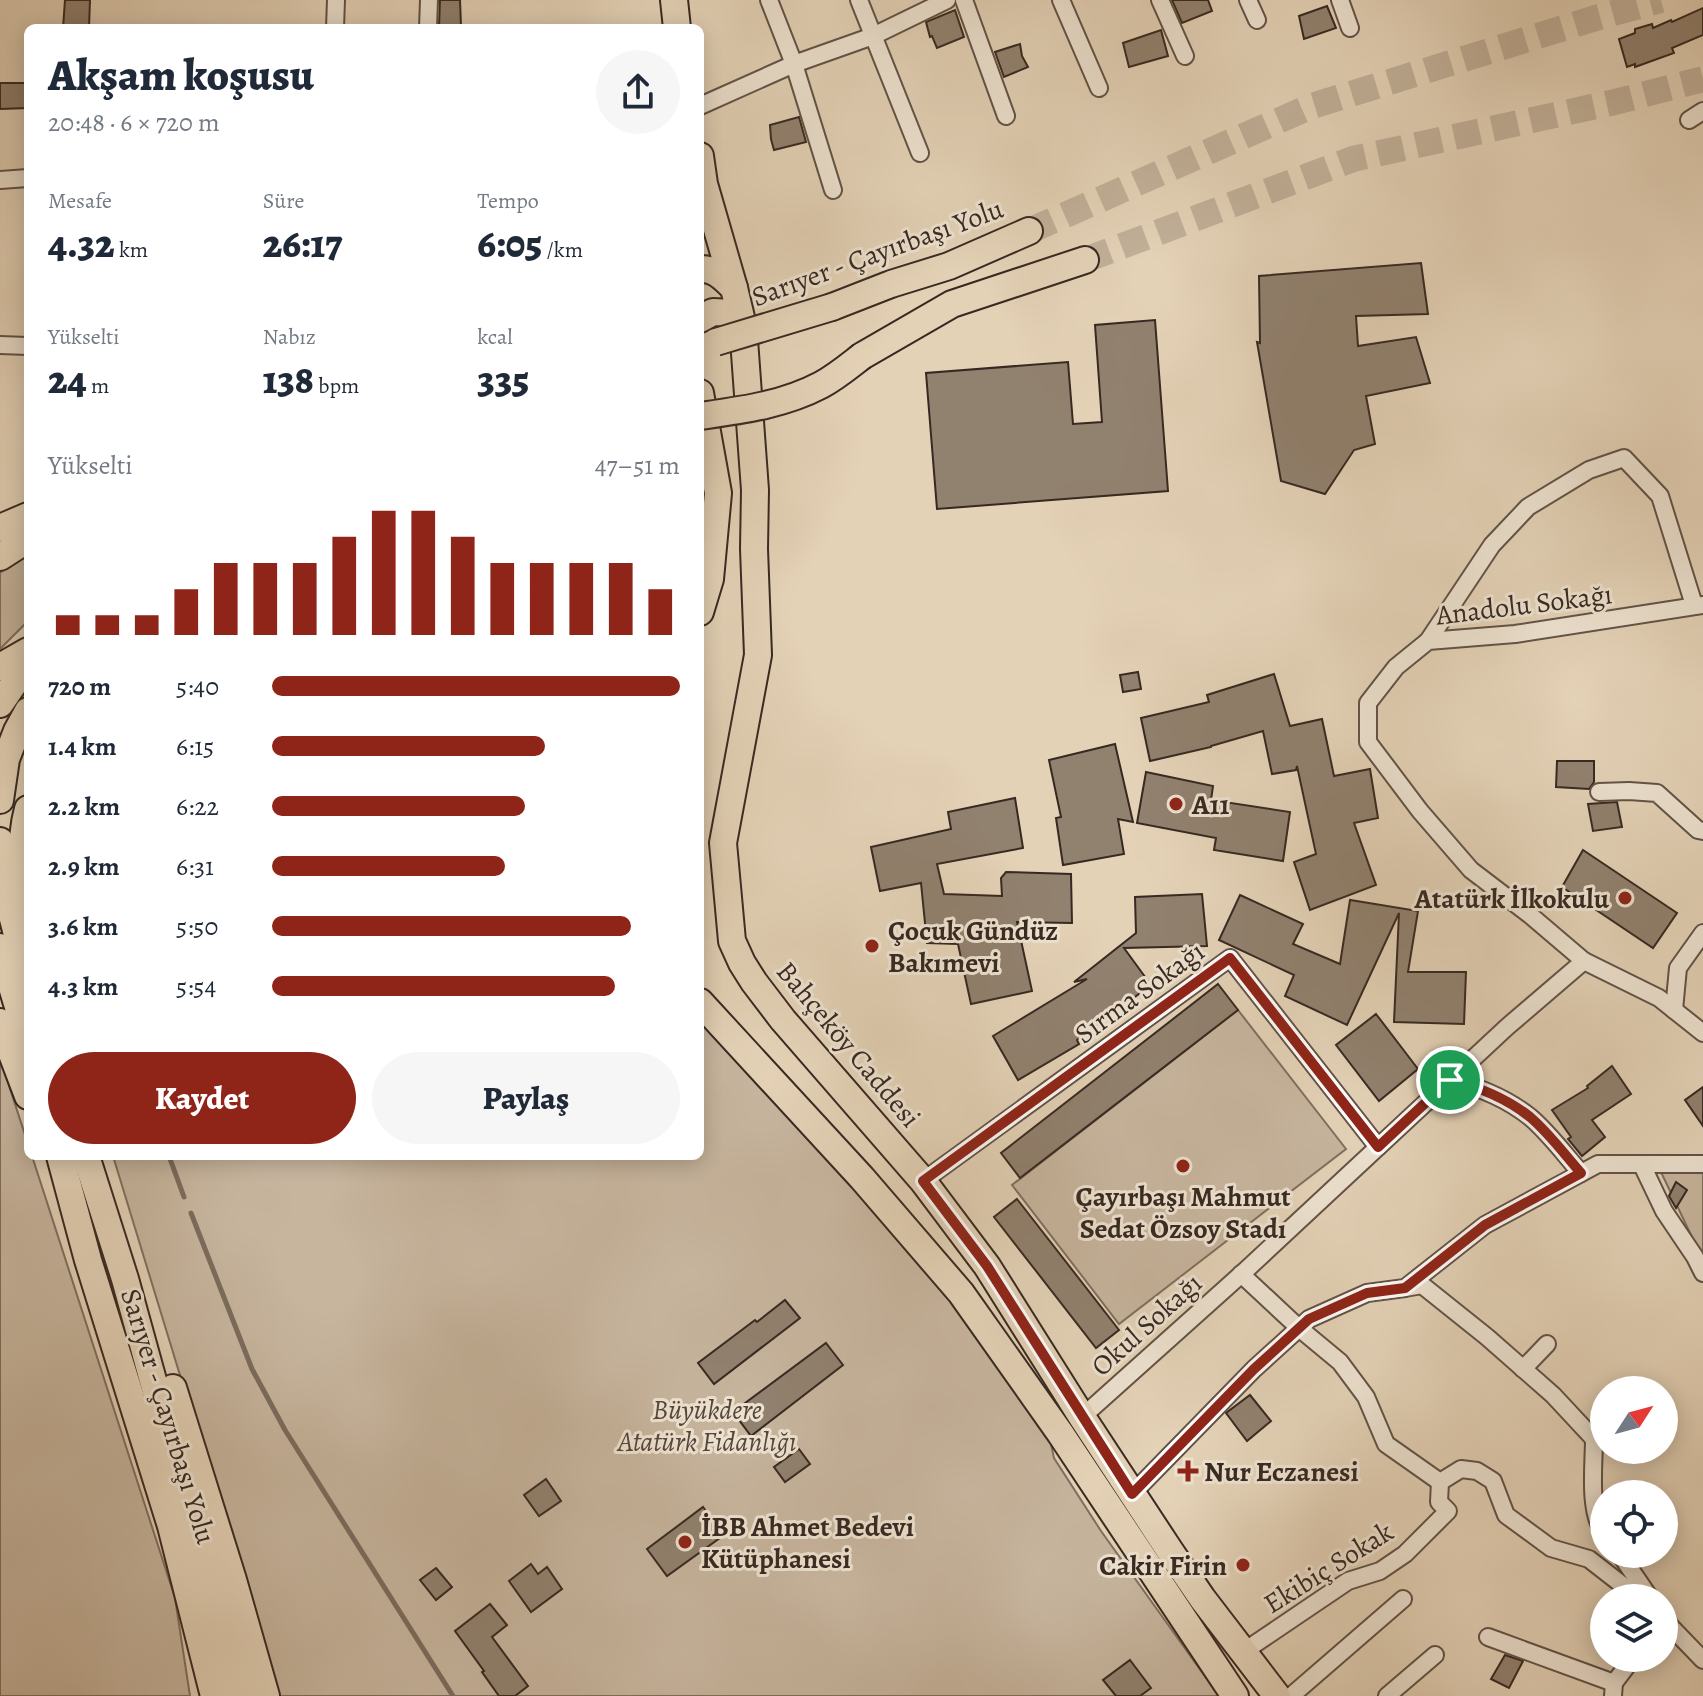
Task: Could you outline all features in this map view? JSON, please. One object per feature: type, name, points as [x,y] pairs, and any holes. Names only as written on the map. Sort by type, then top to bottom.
[{"type":"main road","points":[[674,0],[677,24]]},
{"type":"main road","name":"Bahçeköy Caddesi","points":[[704,190],[743,326],[755,490],[758,655],[723,843],[732,941],[742,963],[783,1020],[923,1181],[987,1266],[1202,1598],[1277,1696]]},
{"type":"main road","name":"Sarıyer - Çayırbaşı Yolu","points":[[704,347],[949,266],[1029,231]]},
{"type":"main road","points":[[704,415],[759,408],[790,399],[823,384],[862,356],[952,304],[1085,260]]},
{"type":"main road","points":[[704,269],[720,276],[734,288]]},
{"type":"main road","points":[[704,317],[713,312],[731,313],[743,326]]},
{"type":"main road","points":[[704,415],[718,493],[708,545],[710,579],[704,599]]},
{"type":"main road","points":[[0,528],[24,518]]},
{"type":"main road","points":[[0,557],[24,542]]},
{"type":"main road","points":[[0,667],[24,653]]},
{"type":"main road","points":[[0,704],[24,669]]},
{"type":"main road","points":[[0,800],[6,759],[24,718]]},
{"type":"main road","points":[[24,828],[24,886]]},
{"type":"main road","points":[[0,841],[13,921],[24,958]]},
{"type":"main road","points":[[704,862],[723,843]]},
{"type":"main road","points":[[0,947],[24,1027]]},
{"type":"main road","points":[[704,1006],[862,1178],[961,1293],[1060,1433],[1235,1696]]},
{"type":"main road","points":[[0,1022],[24,1085]]},
{"type":"main road","points":[[51,1160],[88,1260]]},
{"type":"main road","name":"Sarıyer - Çayırbaşı Yolu","points":[[61,1160],[88,1260],[171,1526],[211,1589],[266,1696]]},
{"type":"main road","name":"Sarıyer - Çayırbaşı Yolu","points":[[87,1160],[125,1279],[240,1696]]},
{"type":"main road","name":"Sarıyer - Çayırbaşı Yolu","points":[[211,1589],[214,1696]]},
{"type":"street","points":[[335,24],[336,0]]},
{"type":"street","points":[[428,24],[429,0]]},
{"type":"street","points":[[769,0],[794,64],[833,190]]},
{"type":"street","points":[[859,0],[920,153]]},
{"type":"street","points":[[704,104],[794,64],[873,36],[947,0]]},
{"type":"street","points":[[964,0],[1006,116]]},
{"type":"street","points":[[1061,0],[1099,88]]},
{"type":"street","points":[[1160,0],[1185,56]]},
{"type":"street","points":[[1248,0],[1257,20]]},
{"type":"street","points":[[1340,0],[1350,28]]},
{"type":"street","points":[[0,180],[24,178]]},
{"type":"street","points":[[0,345],[24,346]]},
{"type":"street","points":[[1428,641],[1492,545],[1528,507],[1589,470],[1624,458],[1660,496],[1698,605]]},
{"type":"street","name":"Anadolu Sokağı","points":[[1584,961],[1471,870],[1420,811],[1368,742],[1368,703],[1396,667],[1428,641],[1515,634],[1698,605]]},
{"type":"street","points":[[1599,792],[1657,793],[1698,830],[1703,831]]},
{"type":"street","points":[[1674,1010],[1678,968],[1703,933]]},
{"type":"street","name":"Sırma Sokağı","points":[[923,1181],[1230,958],[1378,1147]]},
{"type":"street","points":[[1584,961],[1659,998],[1703,1033]]},
{"type":"street","name":"Okul Sokağı","points":[[1082,1417],[1507,1027],[1584,961]]},
{"type":"street","points":[[1450,1080],[1476,1086],[1509,1103],[1531,1119],[1581,1173]]},
{"type":"street","points":[[1405,1288],[1485,1225],[1598,1164],[1703,1164]]},
{"type":"street","points":[[1642,1165],[1664,1211],[1703,1273]]},
{"type":"street","points":[[1241,1274],[1340,1362],[1366,1397],[1386,1444],[1440,1482],[1461,1469],[1477,1471],[1493,1481],[1506,1515],[1551,1548],[1589,1559],[1621,1584]]},
{"type":"street","points":[[1132,1494],[1254,1369],[1309,1319],[1367,1293],[1422,1285],[1553,1395],[1594,1439],[1594,1480]]},
{"type":"street","points":[[1523,1369],[1547,1344]]},
{"type":"street","name":"Ekibiç Sokak","points":[[1243,1652],[1348,1581],[1380,1571],[1405,1554],[1448,1511],[1439,1502],[1440,1482]]},
{"type":"street","points":[[1291,1696],[1403,1599]]},
{"type":"street","points":[[1678,1634],[1703,1660]]},
{"type":"street","points":[[1488,1637],[1614,1690],[1625,1672]]},
{"type":"street","points":[[1387,1696],[1435,1655]]},
{"type":"green space","points":[[24,556],[24,625],[0,649],[0,573]]},
{"type":"green space","points":[[1238,1010],[1346,1149],[1119,1324],[1012,1185]]},
{"type":"green space","name":"Büyükdere Atatürk Fidanlığı","points":[[704,1025],[782,1105],[958,1305],[1048,1430],[1054,1458],[1101,1531],[1219,1696],[278,1696],[114,1160],[704,1160]]},
{"type":"green space","points":[[0,1058],[24,1132],[24,1160],[33,1160],[175,1598],[190,1696],[0,1696]]},
{"type":"green space","points":[[1703,1167],[1703,1260],[1659,1168]]},
{"type":"building","points":[[65,0],[90,0],[89,24],[63,24]]},
{"type":"building","points":[[440,0],[460,0],[461,24],[439,24]]},
{"type":"building","points":[[1172,0],[1208,0],[1212,11],[1182,23]]},
{"type":"building","points":[[1327,6],[1336,28],[1304,39],[1299,16]]},
{"type":"building","points":[[1703,8],[1703,35],[1672,48],[1674,53],[1627,67],[1619,39],[1635,33],[1635,29],[1652,24],[1653,28]]},
{"type":"building","points":[[955,10],[964,37],[937,48],[926,22]]},
{"type":"building","points":[[1161,30],[1168,56],[1129,67],[1123,43]]},
{"type":"building","points":[[1020,44],[1028,67],[1004,77],[995,52]]},
{"type":"building","points":[[0,83],[24,83],[24,108],[0,109]]},
{"type":"building","points":[[799,117],[806,142],[774,150],[770,125]]},
{"type":"building","points":[[1421,263],[1428,314],[1356,316],[1358,346],[1416,337],[1430,383],[1366,396],[1375,444],[1354,450],[1325,494],[1281,481],[1257,342],[1260,343],[1259,276]]},
{"type":"building","points":[[1155,320],[1168,491],[937,509],[926,373],[1068,362],[1073,424],[1102,422],[1095,325]]},
{"type":"building","points":[[1138,672],[1141,689],[1123,692],[1120,675]]},
{"type":"building","points":[[1274,674],[1290,726],[1322,719],[1334,776],[1370,769],[1378,818],[1354,823],[1376,885],[1310,910],[1294,862],[1316,854],[1297,766],[1296,770],[1272,774],[1263,731],[1150,761],[1141,718],[1209,702],[1207,695]]},
{"type":"building","points":[[1115,744],[1133,822],[1118,819],[1124,854],[1063,865],[1056,818],[1061,817],[1049,760]]},
{"type":"building","points":[[1557,761],[1594,761],[1594,782],[1589,789],[1556,787]]},
{"type":"building","points":[[1146,772],[1213,786],[1211,800],[1290,812],[1283,861],[1214,850],[1216,838],[1137,823]]},
{"type":"building","points":[[1015,798],[1023,848],[937,864],[944,894],[1002,896],[1001,878],[1006,872],[1071,874],[1072,923],[1017,922],[1032,991],[971,1004],[958,944],[927,943],[921,883],[880,891],[871,847],[951,829],[948,812]]},
{"type":"building","points":[[1617,802],[1622,827],[1593,831],[1588,804]]},
{"type":"building","points":[[1583,850],[1677,913],[1653,948],[1562,887]]},
{"type":"building","points":[[1202,894],[1207,946],[1124,948],[1151,985],[1077,1040],[1079,1044],[1018,1080],[993,1036],[1087,979],[1074,982],[1136,933],[1135,897]]},
{"type":"building","points":[[1240,895],[1303,924],[1293,944],[1340,964],[1350,900],[1418,911],[1408,972],[1466,972],[1464,1024],[1394,1022],[1399,913],[1347,1025],[1285,996],[1294,975],[1219,940]]},
{"type":"building","points":[[1218,984],[1238,1010],[1020,1178],[1001,1153]]},
{"type":"building","points":[[1376,1014],[1418,1069],[1379,1101],[1336,1045]]},
{"type":"building","points":[[1612,1066],[1631,1094],[1592,1120],[1605,1137],[1582,1156],[1568,1139],[1571,1137],[1552,1110],[1588,1088]]},
{"type":"building","points":[[1703,1087],[1703,1126],[1685,1100]]},
{"type":"building","points":[[1676,1182],[1687,1190],[1676,1208],[1669,1196]]},
{"type":"building","points":[[1017,1199],[1119,1330],[1096,1348],[994,1217]]},
{"type":"building","points":[[785,1300],[800,1318],[714,1384],[698,1363]]},
{"type":"building","points":[[826,1343],[843,1365],[751,1436],[733,1412]]},
{"type":"building","points":[[1250,1395],[1271,1421],[1247,1441],[1226,1413]]},
{"type":"building","points":[[799,1449],[810,1464],[785,1482],[774,1467]]},
{"type":"building","points":[[546,1479],[561,1501],[539,1516],[524,1495]]},
{"type":"building","name":"İBB Ahmet Bedevi Kütüphanesi","points":[[703,1507],[724,1535],[667,1576],[647,1549]]},
{"type":"building","points":[[531,1564],[538,1574],[547,1567],[562,1589],[531,1612],[509,1581]]},
{"type":"building","points":[[436,1568],[452,1587],[436,1600],[420,1580]]},
{"type":"building","points":[[490,1604],[507,1625],[492,1637],[528,1686],[515,1696],[499,1696],[455,1631]]},
{"type":"building","points":[[1505,1655],[1523,1661],[1509,1688],[1491,1679]]},
{"type":"building","points":[[1130,1660],[1151,1688],[1140,1696],[1116,1696],[1103,1680]]},
{"type":"waterway","points":[[170,1160],[184,1197]]},
{"type":"waterway","points":[[191,1213],[252,1369],[285,1430],[453,1696]]},
{"type":"tunnel","points":[[1029,231],[1312,106],[1661,0]]},
{"type":"tunnel","points":[[1085,260],[1353,159],[1615,102],[1703,79]]},
{"type":"place","name":"A11","points":[[1176,804]]},
{"type":"place","name":"Atatürk İlkokulu","points":[[1625,898]]},
{"type":"place","name":"Çocuk Gündüz Bakımevi","points":[[872,946]]},
{"type":"place","name":"Çayırbaşı Mahmut Sedat Özsoy Stadı","points":[[1183,1166]]},
{"type":"place","name":"Nur Eczanesi","points":[[1188,1471]]},
{"type":"place","name":"İBB Ahmet Bedevi Kütüphanesi","points":[[685,1542]]},
{"type":"place","name":"Cakir Firin","points":[[1243,1565]]},
{"type":"route","points":[[1230,958],[1378,1147],[1450,1080],[1476,1086],[1509,1103],[1531,1119],[1581,1173],[1485,1225],[1405,1288],[1367,1293],[1309,1319],[1254,1369],[1132,1494],[987,1266],[923,1181],[1230,958]]}]
